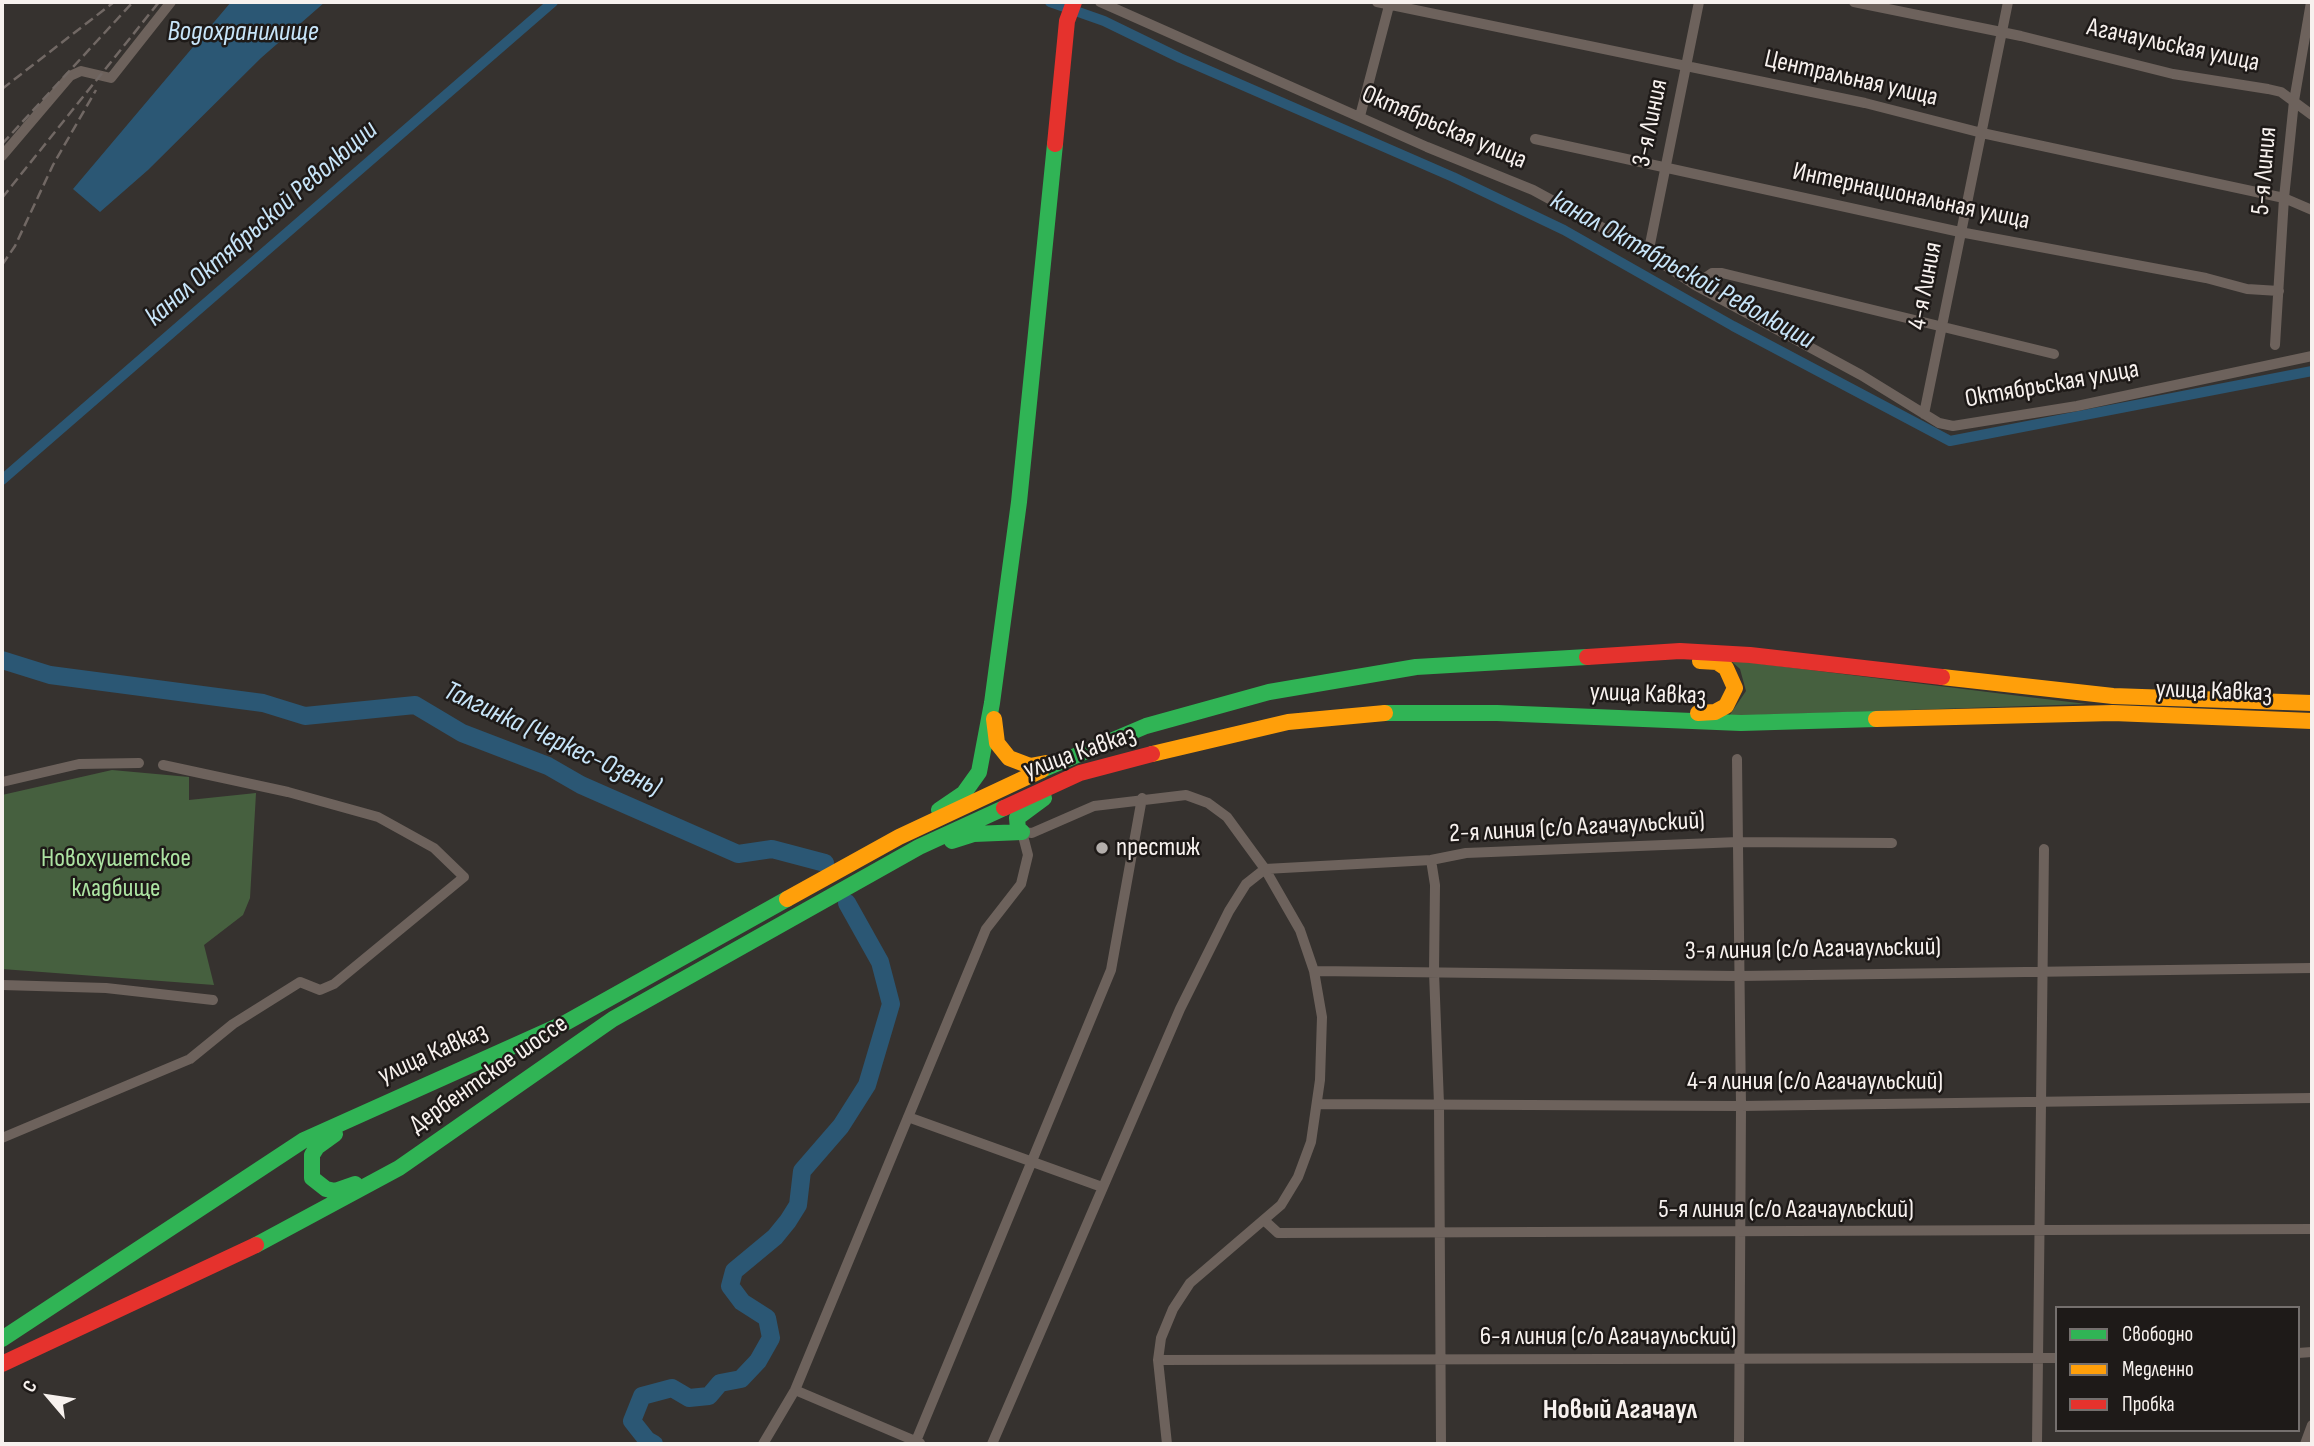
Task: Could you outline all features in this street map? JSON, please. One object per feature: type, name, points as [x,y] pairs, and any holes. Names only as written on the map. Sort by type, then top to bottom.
[{"type":"main road","points":[[899,837],[964,793],[979,772],[992,703],[1021,490],[1071,10]]},
{"type":"main road","name":"улица Кавказ","points":[[1593,655],[1680,651],[1750,655],[2113,695],[2312,704]]},
{"type":"main road","points":[[899,837],[1146,726],[1269,692],[1416,667],[1593,655],[1717,662],[1733,677],[1735,688],[1726,706],[1716,712],[1584,717]]},
{"type":"main road","points":[[992,703],[997,743],[1009,758],[1030,766],[1075,757]]},
{"type":"main road","name":"улица Кавказ","points":[[995,810],[1080,773],[1220,736],[1288,722],[1377,713],[1497,713],[1741,723],[2113,713],[2312,721]]},
{"type":"main road","points":[[1022,832],[1018,829],[1017,818],[1080,773]]},
{"type":"main road","name":"Дербентское шоссе","points":[[2,1364],[296,1226],[399,1168],[613,1019],[881,869],[995,810]]},
{"type":"main road","points":[[881,869],[960,837],[1022,832]]},
{"type":"main road","name":"улица Кавказ","points":[[2,1339],[304,1140],[396,1096],[567,1022],[899,837]]},
{"type":"main road","points":[[396,1096],[317,1147],[310,1164],[312,1178],[326,1189],[346,1189],[432,1143]]},
{"type":"street","points":[[2,156],[70,76],[81,71],[111,78],[172,2]]},
{"type":"street","name":"Октябрьская улица","points":[[1100,2],[1533,190],[1648,254],[1695,285],[1861,375],[1939,423],[1953,426],[2077,406],[2312,356]]},
{"type":"street","name":"Центральная улица","points":[[1377,2],[1865,103],[1982,133],[2284,198],[2312,210]]},
{"type":"street","name":"3-я Линия","points":[[1648,254],[1699,2]]},
{"type":"street","name":"Агачаульская улица","points":[[1854,2],[2002,32],[2173,74],[2268,89],[2294,101],[2304,112],[2312,115]]},
{"type":"street","name":"4-я Линия","points":[[1924,414],[2008,2]]},
{"type":"street","name":"5-я Линия","points":[[2275,345],[2284,198],[2294,101],[2311,2]]},
{"type":"street","points":[[1360,116],[1389,3]]},
{"type":"street","name":"Интернациональная улица","points":[[1535,139],[1665,165],[1960,232],[2206,278],[2247,289],[2278,291]]},
{"type":"street","points":[[1695,285],[1712,273],[1722,273],[2054,354]]},
{"type":"street","points":[[1737,759],[1741,1106],[1739,1444]]},
{"type":"street","points":[[2,782],[79,764],[139,763]]},
{"type":"street","points":[[2,1138],[190,1059],[233,1024],[300,982],[320,990],[334,984],[464,877],[434,849],[378,817],[288,792],[163,765]]},
{"type":"street","points":[[763,1444],[795,1390],[986,929],[1015,896],[1024,877],[1028,855],[1022,832],[1032,833],[1094,806],[1142,798],[1186,795],[1208,803],[1227,817],[1265,869],[1300,930],[1314,971],[1322,1017],[1318,1104],[1311,1142],[1297,1177],[1281,1205],[1191,1283],[1173,1309],[1161,1338],[1158,1360],[1167,1444]]},
{"type":"street","points":[[795,1390],[920,1443],[1029,1163],[1111,970],[1142,798]]},
{"type":"street","name":"2-я линия (с/о Агачаульский)","points":[[1265,869],[1431,860],[1466,853],[1738,842],[1892,844]]},
{"type":"street","points":[[2037,1444],[2045,849]]},
{"type":"street","points":[[1431,860],[1435,885],[1434,972],[1439,1104],[1441,1444]]},
{"type":"street","points":[[992,1444],[1180,1009],[1229,911],[1246,884],[1265,869]]},
{"type":"street","name":"3-я линия (с/о Агачаульский)","points":[[1314,971],[1739,976],[2042,969],[2312,968]]},
{"type":"street","points":[[2,985],[106,988],[213,1000]]},
{"type":"street","name":"4-я линия (с/о Агачаульский)","points":[[1318,1104],[1741,1106],[2040,1104],[2312,1098]]},
{"type":"street","points":[[908,1117],[1029,1163],[1102,1187]]},
{"type":"street","name":"5-я линия (с/о Агачаульский)","points":[[1265,1221],[1278,1233],[1740,1234],[2312,1229]]},
{"type":"street","name":"6-я линия (с/о Агачаульский)","points":[[1158,1360],[1738,1361],[2055,1358]]},
{"type":"street","points":[[2305,1444],[2312,1424]]},
{"type":"green space","points":[[1730,660],[2087,704],[1729,716],[1746,691],[1740,669]]},
{"type":"green space","name":"Новохушетское кладбище","points":[[112,770],[189,777],[189,800],[256,793],[250,898],[243,915],[204,945],[214,985],[2,969],[2,795]]},
{"type":"water","name":"Водохранилище","points":[[231,2],[325,2],[261,58],[148,170],[100,212],[73,189]]},
{"type":"waterway","name":"канал Октябрьской Революции","points":[[2,480],[553,2]]},
{"type":"waterway","name":"канал Октябрьской Революции","points":[[1050,2],[1104,21],[1180,58],[1453,177],[1564,230],[1733,326],[1950,441],[2312,371]]},
{"type":"waterway","name":"Талгинка (Черкес-Озень)","points":[[2,660],[50,675],[263,703],[305,716],[415,705],[462,733],[548,766],[581,785],[738,854],[772,849],[825,863]]},
{"type":"waterway","name":"Талгинка (Черкес-Озень)","points":[[654,1444],[647,1440],[632,1421],[642,1396],[672,1388],[689,1398],[709,1396],[720,1383],[741,1379],[758,1361],[771,1338],[767,1318],[742,1302],[730,1286],[734,1271],[775,1237],[788,1221],[798,1205],[802,1171],[841,1126],[867,1085],[891,1004],[880,962],[847,903]]},
{"type":"railway","points":[[2,89],[114,2]]},
{"type":"railway","points":[[2,144],[133,2]]},
{"type":"railway","points":[[2,198],[159,2]]},
{"type":"railway","points":[[2,265],[15,246],[53,165],[96,90]]},
{"type":"traffic: fast","points":[[939,810],[964,793],[979,772],[992,703],[1019,502],[1055,144]]},
{"type":"traffic: fast","points":[[1042,770],[1146,726],[1269,692],[1416,667],[1587,657]]},
{"type":"traffic: fast","points":[[1385,713],[1497,713],[1741,723],[1876,719]]},
{"type":"traffic: fast","points":[[1022,832],[1018,829],[1017,818],[1044,798]]},
{"type":"traffic: fast","points":[[256,1245],[399,1168],[613,1019],[919,847],[1004,808]]},
{"type":"traffic: fast","points":[[952,841],[974,834],[1022,832]]},
{"type":"traffic: fast","points":[[2,1339],[304,1140],[567,1022],[787,899]]},
{"type":"traffic: fast","points":[[335,1134],[317,1147],[312,1155],[312,1178],[326,1189],[335,1191],[355,1184]]},
{"type":"traffic: slow","points":[[1698,713],[1715,712],[1726,706],[1735,688],[1726,668],[1717,662],[1700,661]]},
{"type":"traffic: slow","points":[[1942,677],[2113,696],[2312,703]]},
{"type":"traffic: slow","points":[[1152,754],[1288,722],[1385,713]]},
{"type":"traffic: slow","points":[[1876,719],[2113,713],[2312,721]]},
{"type":"traffic: slow","points":[[994,719],[997,743],[1009,758],[1030,766],[1046,763]]},
{"type":"traffic: slow","points":[[787,899],[899,837],[1042,770]]},
{"type":"traffic: jam","points":[[1055,144],[1067,21],[1074,2]]},
{"type":"traffic: jam","points":[[1587,657],[1680,651],[1750,655],[1942,677]]},
{"type":"traffic: jam","points":[[1004,808],[1080,773],[1152,754]]},
{"type":"traffic: jam","points":[[2,1364],[256,1245]]},
{"type":"place","name":"престиж","points":[[1102,848]]},
{"type":"district","name":"Новый Агачаул","points":[[1620,1411]]}]
